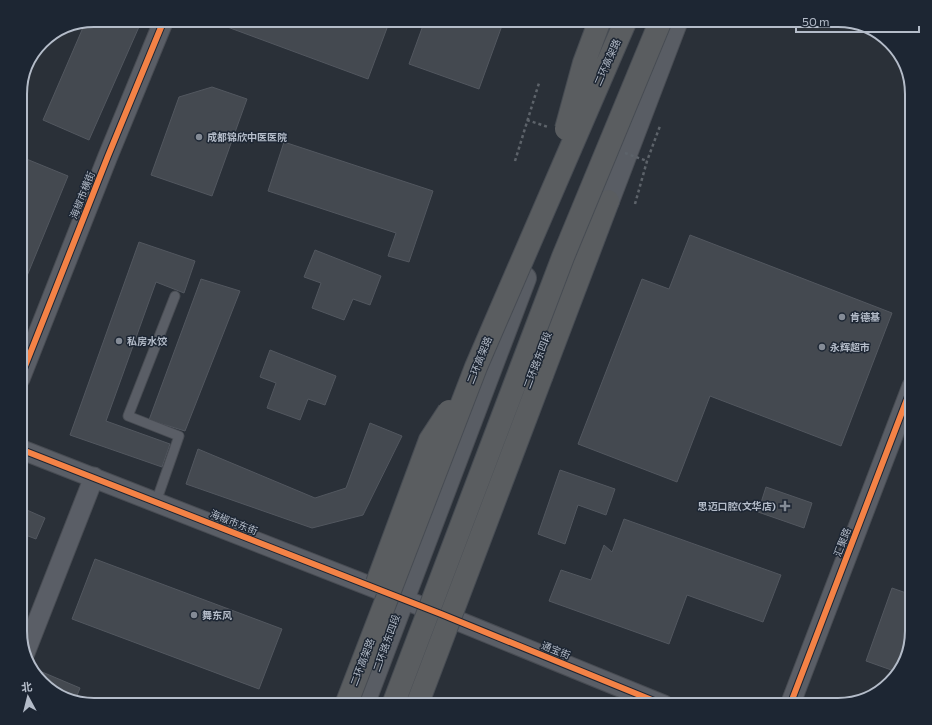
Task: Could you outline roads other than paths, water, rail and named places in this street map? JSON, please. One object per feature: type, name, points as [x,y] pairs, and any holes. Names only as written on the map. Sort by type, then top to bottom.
[{"type":"highway","points":[[547,200],[584,63],[597,27]]},
{"type":"highway","name":"二环高架路","points":[[349,698],[476,367],[623,27]]},
{"type":"highway","points":[[396,698],[563,257],[658,27]]},
{"type":"highway","points":[[420,698],[608,201]]},
{"type":"highway","points":[[334,698],[430,440],[476,367]]},
{"type":"main road","name":"二环路东四段","points":[[366,698],[523,284],[617,27]]},
{"type":"main road","name":"二环路东四段","points":[[410,698],[582,242],[608,201],[674,27]]},
{"type":"street","name":"海椒市横街","points":[[27,361],[108,156],[161,27]]},
{"type":"street","name":"汇聚路","points":[[793,698],[905,404]]},
{"type":"street","name":"海椒市东街","points":[[27,452],[441,614]]},
{"type":"street","points":[[28,644],[94,477]]},
{"type":"street","name":"通宝街","points":[[441,614],[647,698]]},
{"type":"lane","points":[[156,502],[179,436],[128,416],[176,296]]},
{"type":"place","name":"成都锦欣中医医院","points":[[199,137]]},
{"type":"place","name":"肯德基","points":[[842,317]]},
{"type":"place","name":"私房水饺","points":[[119,341]]},
{"type":"place","name":"永辉超市","points":[[822,347]]},
{"type":"place","name":"思迈口腔(文华店)","points":[[785,506]]},
{"type":"place","name":"舞东风","points":[[194,615]]}]
